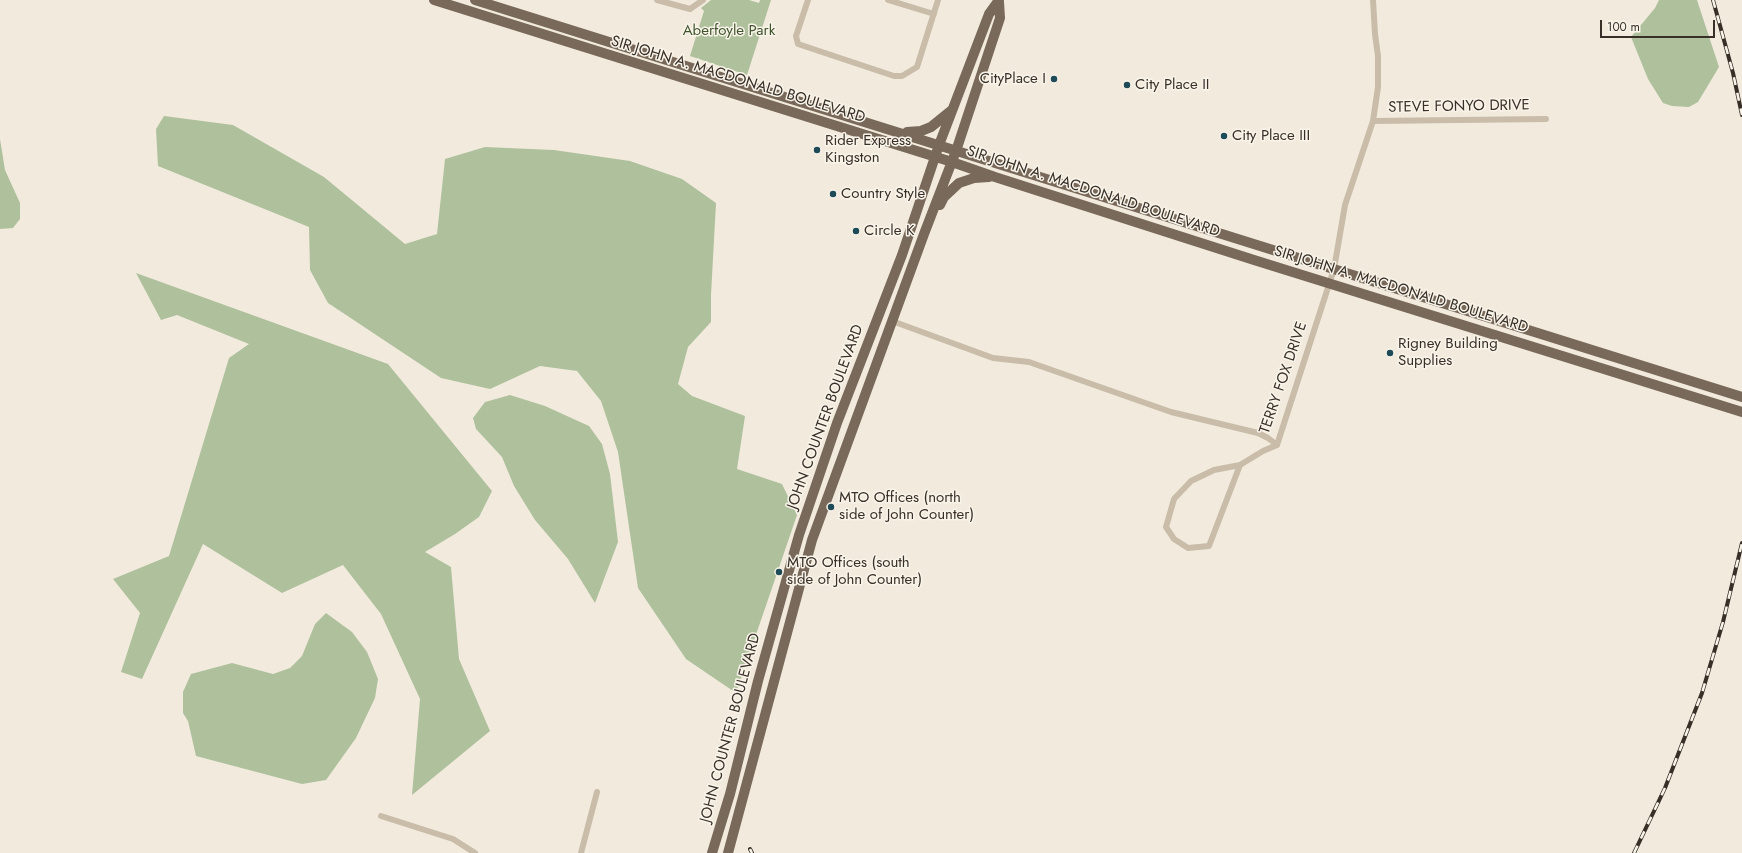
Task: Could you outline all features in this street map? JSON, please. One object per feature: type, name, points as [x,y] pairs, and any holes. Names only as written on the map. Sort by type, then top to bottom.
[{"type":"main road","name":"SIR JOHN A. MACDONALD BOULEVARD","points":[[434,0],[1742,412]]},
{"type":"main road","name":"SIR JOHN A. MACDONALD BOULEVARD","points":[[475,0],[1742,397]]},
{"type":"main road","name":"JOHN COUNTER BOULEVARD","points":[[712,853],[730,794],[758,681],[799,535],[837,423],[902,255],[939,145],[989,14],[999,1]]},
{"type":"main road","name":"JOHN COUNTER BOULEVARD","points":[[728,853],[812,540],[956,151],[1000,18],[999,1]]},
{"type":"main road","points":[[901,133],[921,131],[931,127],[954,108]]},
{"type":"main road","points":[[924,234],[944,197],[959,183],[974,178],[995,177]]},
{"type":"street","points":[[661,1],[690,9],[704,0]]},
{"type":"street","points":[[808,0],[796,36],[798,44],[894,76],[902,76],[917,67],[938,0]]},
{"type":"street","points":[[888,0],[934,14]]},
{"type":"street","name":"TERRY FOX DRIVE","points":[[892,321],[993,358],[1029,362],[1171,412],[1258,433],[1268,438],[1276,445],[1330,283],[1346,205],[1373,121],[1378,79],[1378,56],[1373,0]]},
{"type":"street","name":"STEVE FONYO DRIVE","points":[[1373,121],[1546,119]]},
{"type":"street","points":[[1240,465],[1209,546],[1188,548],[1174,539],[1166,527],[1174,500],[1191,481],[1214,470],[1240,465],[1263,450],[1276,445]]},
{"type":"street","points":[[581,853],[597,792]]},
{"type":"street","points":[[381,816],[453,839],[475,853]]},
{"type":"green space","name":"Aberfoyle Park","points":[[711,0],[749,0],[759,3],[760,0],[771,0],[747,75],[690,56],[704,11],[701,8]]},
{"type":"green space","points":[[1659,0],[1697,0],[1719,67],[1698,102],[1689,107],[1672,106],[1663,103],[1648,79],[1631,37],[1655,8]]},
{"type":"green space","points":[[164,116],[233,125],[324,177],[405,244],[437,234],[445,159],[485,147],[554,150],[630,161],[682,179],[716,203],[711,322],[688,347],[678,384],[692,396],[745,416],[737,469],[782,484],[797,515],[736,693],[686,659],[638,588],[618,452],[601,401],[577,371],[540,366],[490,389],[441,378],[328,303],[310,270],[309,227],[158,166],[156,129]]},
{"type":"green space","points":[[0,139],[5,170],[20,203],[20,219],[13,228],[0,229]]},
{"type":"green space","points":[[136,273],[388,364],[492,491],[479,517],[455,534],[425,552],[451,567],[459,659],[490,731],[412,795],[420,699],[381,614],[343,565],[282,593],[203,544],[142,679],[121,672],[140,613],[113,579],[169,556],[229,358],[249,344],[177,315],[161,320]]},
{"type":"green space","points":[[510,395],[545,406],[589,426],[602,444],[610,474],[618,542],[595,603],[568,559],[535,520],[514,486],[502,457],[476,429],[473,418],[485,402]]},
{"type":"green space","points":[[326,613],[352,632],[367,652],[378,679],[375,698],[356,738],[326,780],[302,784],[196,756],[188,721],[183,713],[183,692],[191,674],[232,663],[273,674],[290,668],[302,656],[315,624]]},
{"type":"railway","points":[[1713,0],[1733,73],[1742,115]]},
{"type":"railway","points":[[1634,853],[1665,788],[1702,693],[1723,622],[1742,543]]},
{"type":"railway","points":[[750,849],[752,853]]},
{"type":"place","name":"CityPlace I","points":[[1054,79]]},
{"type":"place","name":"City Place II","points":[[1127,85]]},
{"type":"place","name":"City Place III","points":[[1224,136]]},
{"type":"place","name":"Rider Express Kingston","points":[[817,150]]},
{"type":"place","name":"Country Style","points":[[833,194]]},
{"type":"place","name":"Circle K","points":[[856,231]]},
{"type":"place","name":"Rigney Building Supplies","points":[[1390,353]]},
{"type":"place","name":"MTO Offices (north side of John Counter)","points":[[831,507]]},
{"type":"place","name":"MTO Offices (south side of John Counter)","points":[[779,572]]}]
